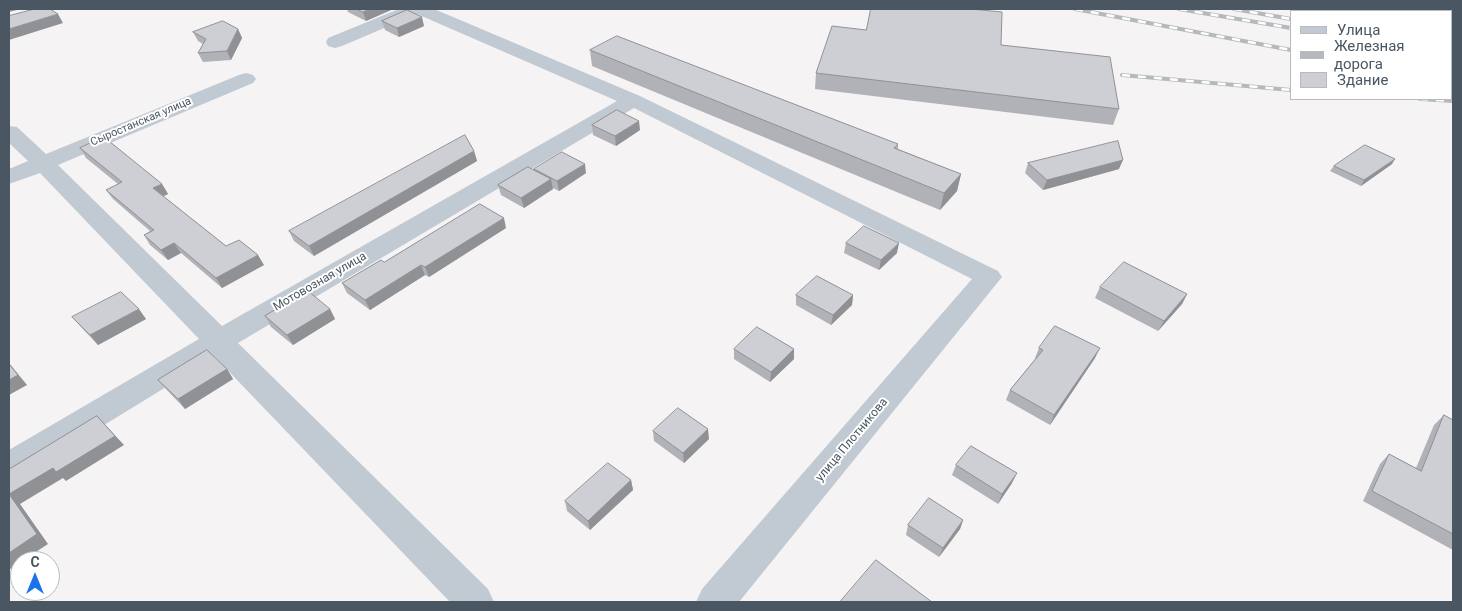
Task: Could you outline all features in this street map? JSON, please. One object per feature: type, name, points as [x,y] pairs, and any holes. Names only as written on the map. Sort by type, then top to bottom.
[{"type":"street","points":[[335,42],[414,9]]},
{"type":"street","points":[[420,9],[633,100]]},
{"type":"street","name":"Сыростанская улица","points":[[9,177],[246,79]]},
{"type":"street","name":"улица Плотникова","points":[[633,100],[990,277],[715,602]]},
{"type":"street","name":"Мотовозная улица","points":[[9,466],[219,341],[633,100]]},
{"type":"street","points":[[9,132],[43,163],[475,602]]},
{"type":"building","points":[[35,9],[50,9],[58,14],[9,29],[9,16]]},
{"type":"building","points":[[357,9],[370,9],[363,12]]},
{"type":"building","points":[[871,9],[971,9],[1002,12],[1001,45],[1110,57],[1119,109],[816,73],[832,26],[866,30]]},
{"type":"building","points":[[407,10],[422,17],[397,28],[382,21]]},
{"type":"building","points":[[223,21],[238,29],[227,51],[198,53],[206,39],[193,32]]},
{"type":"building","points":[[617,36],[898,144],[894,148],[961,174],[944,193],[590,50]]},
{"type":"building","points":[[617,110],[639,121],[615,136],[592,125]]},
{"type":"building","points":[[465,135],[474,151],[309,246],[289,231]]},
{"type":"building","points":[[104,137],[162,184],[153,188],[226,246],[239,240],[258,255],[216,278],[174,243],[161,250],[144,235],[154,230],[106,190],[122,182],[80,148]]},
{"type":"building","points":[[1118,141],[1123,160],[1047,180],[1028,163]]},
{"type":"building","points":[[1365,145],[1395,159],[1364,180],[1334,166]]},
{"type":"building","points":[[562,152],[585,164],[557,181],[534,169]]},
{"type":"building","points":[[528,167],[551,179],[521,198],[498,185]]},
{"type":"building","points":[[480,204],[504,218],[425,267],[421,265],[365,300],[342,283],[381,260],[384,262]]},
{"type":"building","points":[[864,226],[899,243],[881,260],[846,243]]},
{"type":"building","points":[[1124,262],[1187,294],[1164,321],[1100,287]]},
{"type":"building","points":[[817,276],[853,295],[833,315],[796,295]]},
{"type":"building","points":[[308,291],[330,309],[287,335],[265,316]]},
{"type":"building","points":[[121,292],[139,309],[90,335],[72,317]]},
{"type":"building","points":[[1055,326],[1100,348],[1054,415],[1010,390],[1043,350],[1039,348]]},
{"type":"building","points":[[757,327],[794,349],[771,372],[734,349]]},
{"type":"building","points":[[207,350],[227,369],[178,399],[158,380]]},
{"type":"building","points":[[9,364],[18,375],[9,380]]},
{"type":"building","points":[[678,408],[708,429],[683,453],[653,431]]},
{"type":"building","points":[[1444,415],[1453,420],[1453,534],[1372,491],[1389,454],[1421,471]]},
{"type":"building","points":[[97,416],[115,436],[56,472],[53,468],[9,494],[9,469]]},
{"type":"building","points":[[971,446],[1017,473],[1002,494],[956,465]]},
{"type":"building","points":[[608,463],[631,480],[588,521],[565,501]]},
{"type":"building","points":[[9,494],[37,534],[9,553]]},
{"type":"building","points":[[929,498],[963,520],[943,548],[908,525]]},
{"type":"building","points":[[876,560],[932,602],[840,602]]},
{"type":"railway","points":[[1075,9],[1290,50]]},
{"type":"railway","points":[[1179,9],[1290,28]]},
{"type":"railway","points":[[1234,9],[1290,19]]},
{"type":"railway","points":[[1122,75],[1290,90]]},
{"type":"railway","points":[[1436,100],[1453,101]]}]
